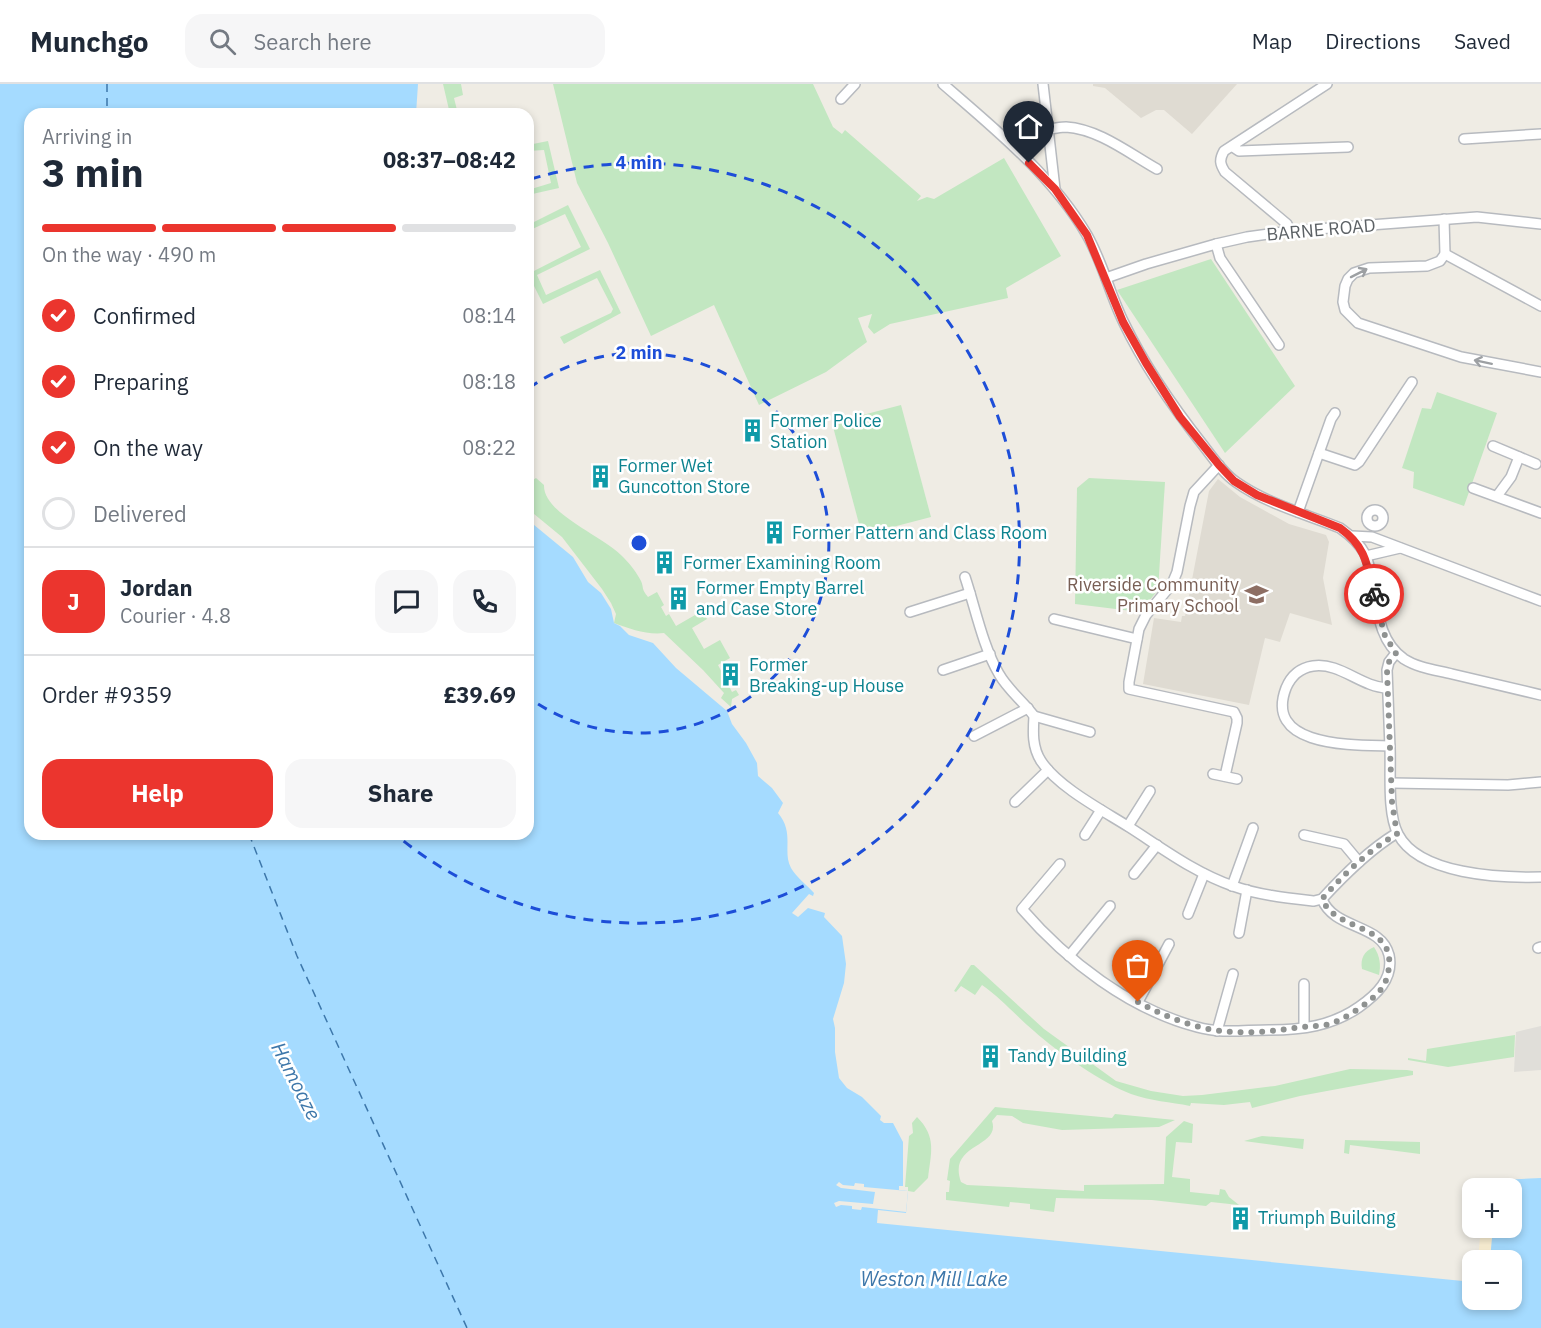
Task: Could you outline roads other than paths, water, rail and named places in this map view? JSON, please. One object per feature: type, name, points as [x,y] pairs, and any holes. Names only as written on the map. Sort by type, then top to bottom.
[{"type":"street","points":[[841,99],[855,84]]},
{"type":"street","points":[[943,84],[1003,136],[1055,189],[1087,235],[1123,322],[1146,363],[1180,417],[1219,465],[1234,481],[1257,495],[1340,528],[1352,536],[1366,556],[1379,620],[1390,646],[1396,653],[1415,665],[1541,695]]},
{"type":"street","points":[[1043,84],[1055,189]]},
{"type":"street","points":[[1290,231],[1287,224],[1225,172],[1220,165],[1220,158],[1224,151],[1327,84]]},
{"type":"street","points":[[1047,129],[1066,127],[1086,132],[1108,141],[1157,169]]},
{"type":"street","points":[[1464,140],[1541,134]]},
{"type":"street","points":[[1233,147],[1239,151],[1348,147]]},
{"type":"street","name":"BARNE ROAD","points":[[1106,278],[1216,244],[1290,231],[1477,217],[1541,224]]},
{"type":"street","points":[[1444,219],[1445,254],[1440,261],[1427,266],[1369,268],[1354,273],[1345,286],[1343,302],[1345,310],[1358,323],[1461,357],[1541,372]]},
{"type":"street","points":[[1216,244],[1220,258],[1279,345]]},
{"type":"street","points":[[1445,254],[1541,306]]},
{"type":"street","points":[[1319,453],[1348,464],[1355,465],[1359,462],[1412,382]]},
{"type":"street","points":[[1298,512],[1335,413]]},
{"type":"street","points":[[1492,446],[1536,464]]},
{"type":"street","points":[[1497,496],[1511,477],[1519,457]]},
{"type":"street","points":[[1219,465],[1194,492],[1177,573],[1172,584],[1146,615],[1137,639],[1130,671],[1129,689],[1234,712],[1236,715],[1225,776]]},
{"type":"street","points":[[1473,488],[1541,513]]},
{"type":"street","points":[[1379,526],[1389,543]]},
{"type":"street","points":[[1352,536],[1372,537],[1541,601]]},
{"type":"street","points":[[1366,556],[1400,548]]},
{"type":"street","points":[[965,577],[990,654],[1004,682],[1013,694],[1034,716],[1090,732]]},
{"type":"street","points":[[910,612],[970,593]]},
{"type":"street","points":[[1054,619],[1137,639]]},
{"type":"street","points":[[1067,633],[1070,623]]},
{"type":"street","points":[[1396,653],[1389,662],[1387,687],[1393,820],[1397,834],[1407,847],[1443,865],[1490,876],[1541,877]]},
{"type":"street","points":[[943,670],[990,654]]},
{"type":"street","points":[[1387,687],[1377,687],[1331,666],[1311,666],[1299,670],[1291,678],[1282,699],[1282,710],[1292,727],[1309,738],[1354,745],[1390,746]]},
{"type":"street","points":[[974,736],[1025,704]]},
{"type":"street","points":[[1034,716],[1033,735],[1036,752],[1048,770],[1074,792],[1101,810],[1204,874],[1232,886],[1303,900],[1322,899],[1359,862],[1380,844],[1397,834]]},
{"type":"street","points":[[1015,802],[1048,770]]},
{"type":"street","points":[[1213,774],[1238,779]]},
{"type":"street","points":[[1391,783],[1541,782]]},
{"type":"street","points":[[1128,826],[1150,790]]},
{"type":"street","points":[[1085,835],[1101,810]]},
{"type":"street","points":[[1232,886],[1253,828]]},
{"type":"street","points":[[1304,836],[1344,844],[1359,862]]},
{"type":"street","points":[[1134,874],[1157,845]]},
{"type":"street","points":[[1060,864],[1022,909],[1069,956],[1138,1002],[1196,1027],[1217,1031],[1237,1032],[1329,1024],[1348,1015],[1382,989],[1386,981],[1389,956],[1375,935],[1338,919],[1326,908],[1322,899]]},
{"type":"street","points":[[1188,914],[1204,874]]},
{"type":"street","points":[[1239,933],[1247,890]]},
{"type":"street","points":[[1069,956],[1110,906]]},
{"type":"street","points":[[1138,1002],[1169,944]]},
{"type":"street","points":[[1217,1031],[1233,974]]},
{"type":"street","points":[[1304,984],[1304,1027]]},
{"type":"water","points":[[0,84],[418,84],[416,108],[24,108],[24,840],[534,840],[534,525],[573,557],[588,582],[601,593],[611,609],[614,623],[629,635],[653,643],[676,668],[727,711],[732,724],[757,763],[758,776],[772,788],[783,803],[778,813],[786,828],[791,868],[814,893],[813,896],[809,894],[792,913],[798,917],[808,908],[825,913],[824,917],[842,936],[846,964],[844,983],[833,1019],[839,1078],[847,1088],[862,1097],[881,1116],[880,1120],[884,1123],[893,1123],[903,1142],[903,1186],[899,1186],[899,1190],[908,1191],[906,1213],[878,1210],[877,1223],[1462,1281],[1462,1310],[1522,1310],[1522,1250],[1491,1250],[1492,1238],[1522,1238],[1522,1179],[1541,1178],[1541,1328],[0,1328]]},
{"type":"place","name":"Former Police Station","points":[[752,431]]},
{"type":"place","name":"Former Wet Guncotton Store","points":[[600,476]]},
{"type":"place","name":"Former Pattern and Class Room","points":[[774,533]]},
{"type":"place","name":"Former Examining Room","points":[[665,563]]},
{"type":"place","name":"Riverside Community Primary School","points":[[1257,595]]},
{"type":"place","name":"Former Empty Barrel and Case Store","points":[[678,598]]},
{"type":"place","name":"Former Breaking-up House","points":[[731,675]]},
{"type":"place","name":"Tandy Building","points":[[990,1056]]},
{"type":"place","name":"Triumph Building","points":[[1240,1218]]},
{"type":"water label","name":"Hamoaze","points":[[296,1081]]},
{"type":"water label","name":"Weston Mill Lake","points":[[934,1279]]}]
